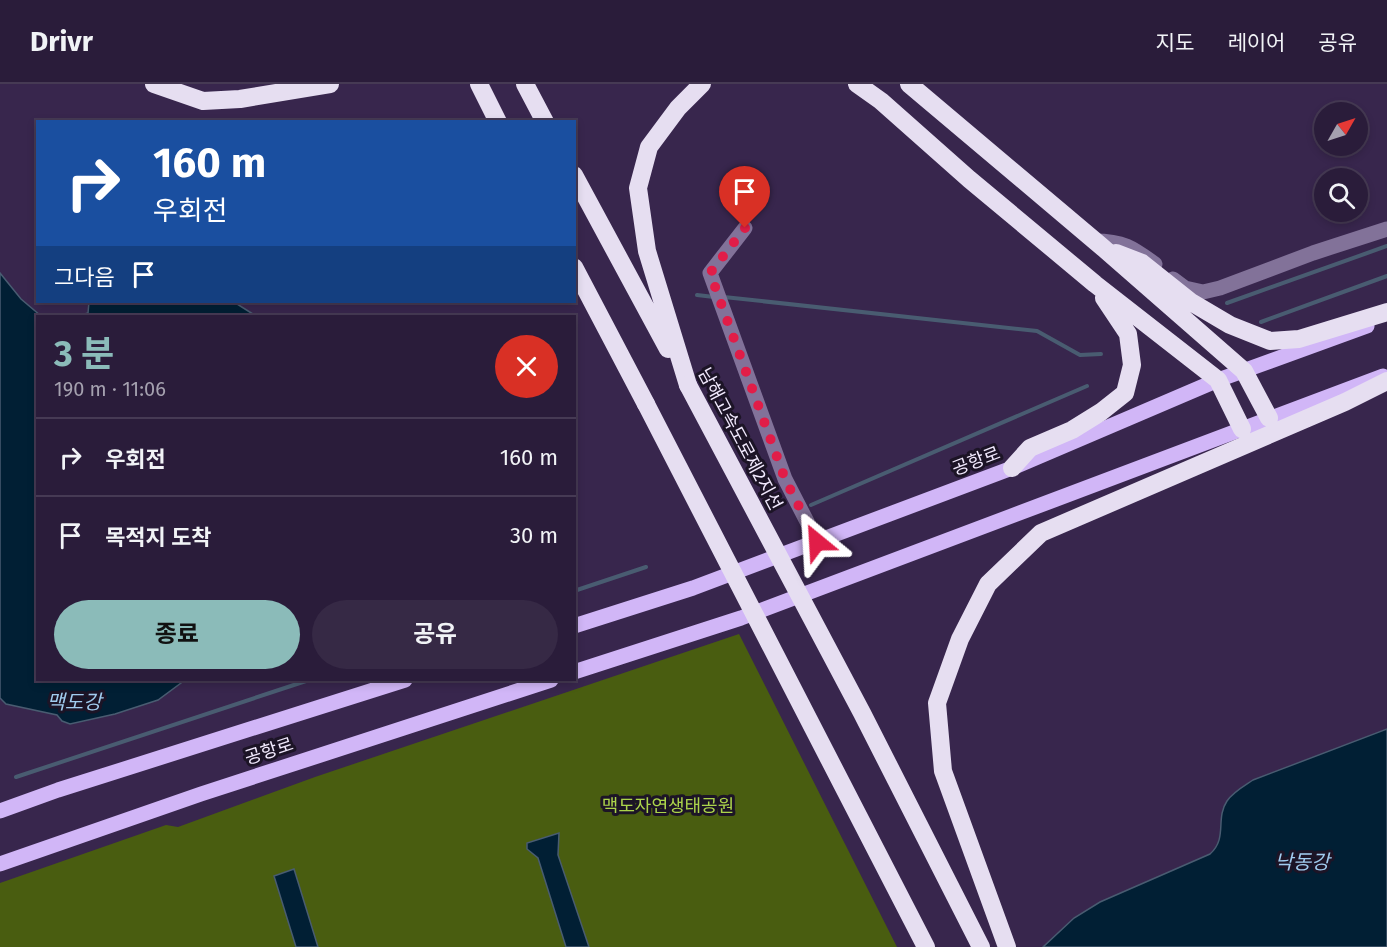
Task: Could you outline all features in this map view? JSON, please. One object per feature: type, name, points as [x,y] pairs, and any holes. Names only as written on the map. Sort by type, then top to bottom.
[{"type":"highway","points":[[154,84],[203,101],[240,99],[330,84]]},
{"type":"highway","points":[[479,84],[497,120]]},
{"type":"highway","points":[[525,84],[544,120]]},
{"type":"highway","points":[[539,84],[554,120]]},
{"type":"highway","points":[[688,385],[647,251],[638,188],[649,147],[678,108],[702,84]]},
{"type":"highway","points":[[857,84],[881,101],[969,179],[1095,284],[1218,380],[1242,429]]},
{"type":"highway","points":[[909,84],[1244,371],[1269,418]]},
{"type":"highway","points":[[576,173],[589,203]]},
{"type":"highway","name":"남해고속도로제2지선","points":[[576,180],[862,713],[981,947]]},
{"type":"highway","points":[[1098,244],[1142,263],[1191,302],[1230,325],[1270,341],[1299,339],[1387,312]]},
{"type":"highway","points":[[576,271],[926,947]]},
{"type":"highway","points":[[1012,468],[1030,448],[1072,430],[1101,412],[1125,393],[1132,365],[1128,334],[1095,284]]},
{"type":"highway","points":[[1007,947],[943,771],[937,703],[960,639],[988,584],[1041,533],[1345,402],[1387,381]]},
{"type":"main road","name":"공항로","points":[[576,625],[693,588],[817,542],[1012,468],[1218,380],[1387,320]]},
{"type":"main road","points":[[576,671],[741,618],[1387,374]]},
{"type":"main road","name":"공항로","points":[[0,811],[58,790],[402,681]]},
{"type":"main road","name":"공항로","points":[[0,864],[201,794],[548,681]]},
{"type":"street","points":[[745,228],[710,273],[785,479],[817,542]]},
{"type":"street","points":[[1098,244],[1115,241],[1136,250],[1185,288],[1203,292],[1387,229]]},
{"type":"green space","name":"맥도자연생태공원","points":[[739,634],[897,947],[0,947],[0,883],[166,825],[178,827],[315,777]]},
{"type":"water","name":"맥도강","points":[[0,273],[21,299],[40,315],[36,315],[36,681],[184,681],[158,700],[115,714],[70,724],[62,721],[57,715],[6,704],[0,698]]},
{"type":"water","points":[[89,303],[236,303],[254,315],[81,315],[88,313]]},
{"type":"water","name":"낙동강","points":[[1387,729],[1387,947],[1043,947],[1074,918],[1100,902],[1210,854],[1219,842],[1222,815],[1227,801],[1235,792],[1253,780]]},
{"type":"water","points":[[559,833],[558,855],[589,947],[566,947],[538,858],[527,849],[527,843]]},
{"type":"water","points":[[294,869],[318,947],[296,947],[274,876]]},
{"type":"waterway","points":[[1227,303],[1387,246]]},
{"type":"waterway","points":[[1261,322],[1387,276]]},
{"type":"waterway","points":[[697,295],[714,297]]},
{"type":"waterway","points":[[724,297],[1037,331],[1080,355],[1101,354]]},
{"type":"waterway","points":[[811,505],[1087,386]]},
{"type":"waterway","points":[[576,590],[646,567]]},
{"type":"waterway","points":[[16,777],[306,681]]},
{"type":"route","points":[[745,228],[710,273],[785,479],[817,542]]}]
